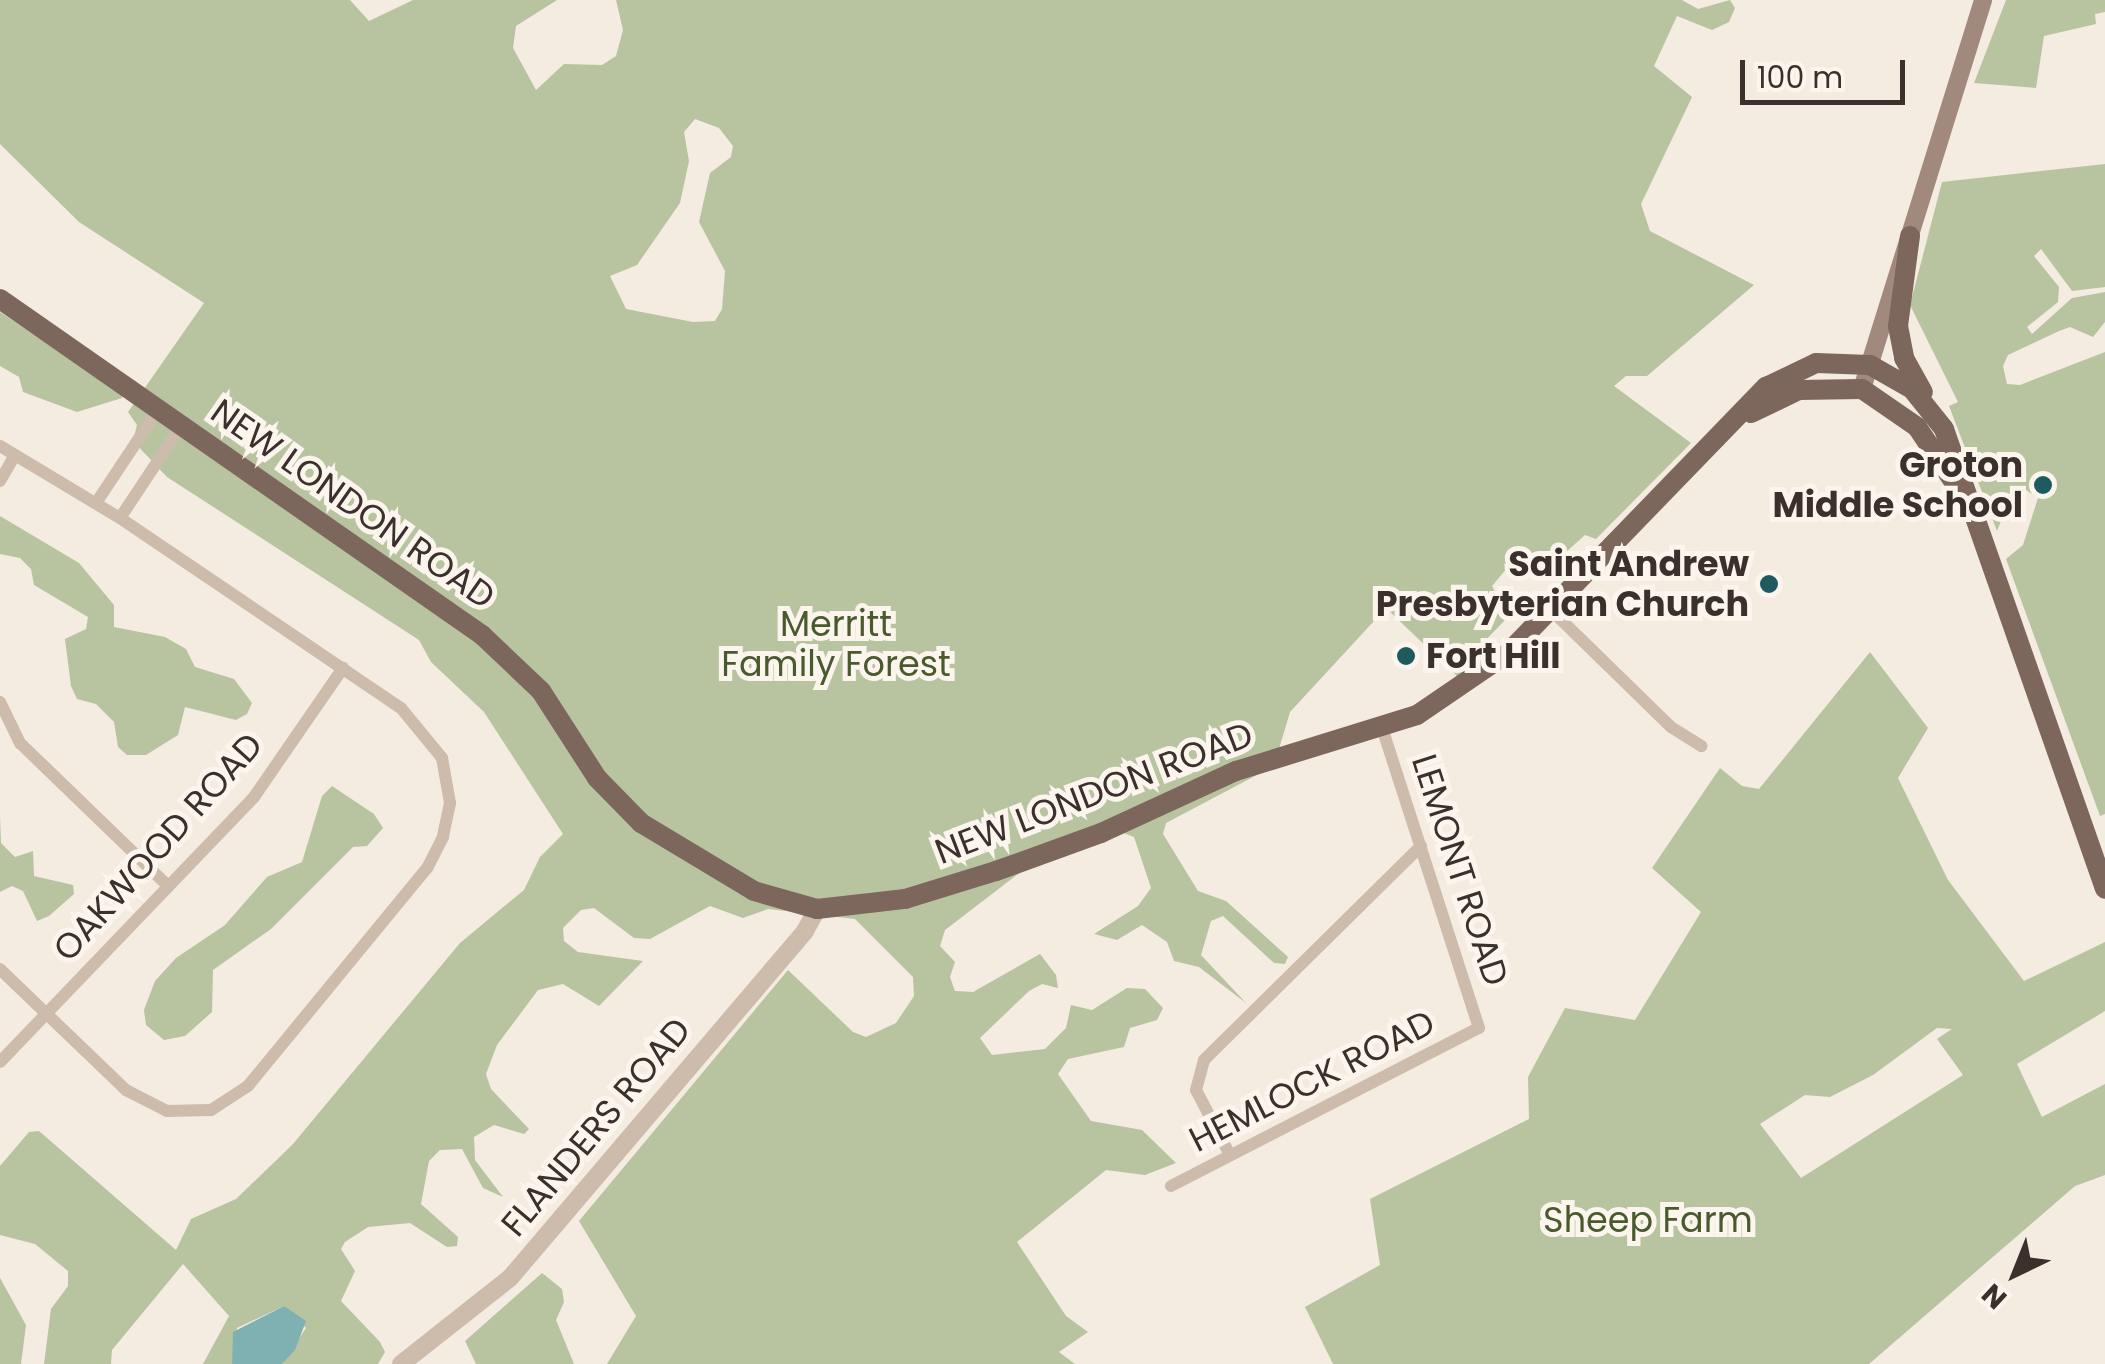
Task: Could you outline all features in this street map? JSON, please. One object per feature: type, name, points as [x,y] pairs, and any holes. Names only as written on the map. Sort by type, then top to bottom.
[{"type":"main road","points":[[1862,389],[1983,0]]},
{"type":"main road","points":[[1910,236],[1899,340],[1959,466],[1972,514],[2105,889]]},
{"type":"main road","name":"NEW LONDON ROAD","points":[[0,299],[184,424],[503,653],[541,691],[597,778],[641,823],[754,891],[816,909],[889,902],[978,876],[1101,833],[1236,771],[1382,730],[1484,673],[1715,442]]},
{"type":"main road","points":[[1715,442],[1760,392],[1790,372],[1834,361],[1870,365],[1904,382],[1934,411]]},
{"type":"main road","points":[[1715,442],[1756,408],[1791,392],[1840,384],[1862,389],[1923,434],[1972,514]]},
{"type":"street","points":[[96,504],[159,408]]},
{"type":"street","points":[[120,518],[184,424]]},
{"type":"street","points":[[0,446],[120,518],[408,714],[437,748],[448,779],[447,826],[427,868],[248,1086],[210,1110],[167,1112],[147,1104],[0,969]]},
{"type":"street","points":[[0,481],[15,455]]},
{"type":"street","points":[[1550,610],[1671,727],[1701,746]]},
{"type":"street","name":"OAKWOOD ROAD","points":[[0,1062],[270,778],[343,668]]},
{"type":"street","points":[[0,702],[20,743],[167,885]]},
{"type":"street","name":"LEMONT ROAD","points":[[1382,730],[1479,1028]]},
{"type":"street","points":[[1230,1156],[1196,1090],[1204,1060],[1421,846]]},
{"type":"street","name":"FLANDERS ROAD","points":[[401,1364],[510,1278],[788,952],[816,909]]},
{"type":"street","name":"HEMLOCK ROAD","points":[[1172,1186],[1479,1028]]},
{"type":"green space","name":"Merritt Family Forest","points":[[0,0],[350,0],[369,21],[413,0],[557,0],[516,26],[513,48],[536,90],[564,64],[602,65],[616,56],[623,30],[616,0],[1682,0],[1698,9],[1730,0],[1735,8],[1729,22],[1712,30],[1677,16],[1654,66],[1692,97],[1641,204],[1650,231],[1754,285],[1647,376],[1626,376],[1614,386],[1691,443],[1596,539],[1585,535],[1547,569],[1518,555],[1492,586],[1508,617],[1476,650],[1472,664],[1457,676],[1386,608],[1290,712],[1274,766],[1166,823],[1163,834],[1198,891],[1226,901],[1288,957],[1285,964],[1274,963],[1223,916],[1211,921],[1201,955],[1246,1003],[1199,967],[1174,961],[1167,942],[1142,925],[1117,940],[1094,934],[1138,906],[1151,888],[1134,837],[1121,832],[1022,871],[945,930],[940,946],[955,962],[950,977],[955,991],[973,992],[1040,954],[1056,975],[1058,988],[1042,984],[1029,991],[980,1038],[992,1055],[1045,1049],[1066,1028],[1071,1005],[1092,1010],[1127,988],[1145,989],[1163,1008],[1157,1020],[1130,1028],[1124,1047],[1068,1059],[1058,1074],[1091,1121],[1142,1130],[1176,1163],[1145,1175],[1106,1170],[1017,1242],[1066,1316],[1088,1332],[1059,1352],[1075,1364],[607,1364],[636,1316],[579,1221],[788,970],[853,1032],[866,1037],[896,1023],[914,996],[913,977],[855,919],[768,909],[743,918],[710,906],[650,939],[634,938],[594,908],[581,910],[563,928],[564,941],[578,952],[643,961],[599,1006],[563,984],[538,990],[497,1045],[486,1074],[491,1089],[529,1129],[524,1134],[494,1125],[474,1137],[475,1160],[503,1197],[483,1188],[462,1149],[440,1150],[429,1161],[421,1204],[458,1237],[457,1246],[447,1247],[410,1223],[368,1227],[345,1242],[341,1249],[355,1271],[341,1301],[380,1342],[385,1352],[378,1364],[282,1364],[306,1328],[284,1306],[237,1328],[232,1364],[203,1364],[229,1316],[183,1264],[112,1350],[111,1364],[44,1364],[51,1309],[68,1286],[68,1271],[35,1244],[0,1235],[0,1166],[29,1132],[39,1131],[176,1250],[191,1219],[236,1199],[293,1144],[460,943],[524,890],[540,857],[563,834],[484,712],[431,662],[419,640],[167,477],[133,441],[137,425],[128,412],[204,303],[79,222],[0,144]],"holes":[[[695,119],[719,128],[733,146],[731,157],[710,173],[699,222],[725,271],[722,309],[715,321],[693,322],[626,309],[610,276],[637,265],[680,203],[689,161],[684,132]]]},
{"type":"green space","points":[[2006,0],[2105,0],[2105,12],[2095,14],[2096,24],[2044,36],[2036,88],[1974,83]]},
{"type":"green space","name":"Groton Middle School","points":[[2105,164],[2105,287],[2072,291],[2041,249],[2034,256],[2059,287],[2058,302],[2027,327],[2032,334],[2072,298],[2105,292],[2105,322],[2093,337],[2070,327],[2059,331],[2008,355],[2003,366],[2007,384],[2020,385],[2105,352],[2105,814],[2100,816],[2006,559],[2023,545],[2038,498],[2026,490],[2012,494],[1997,531],[1949,406],[1958,402],[1910,305],[1942,182]]},
{"type":"green space","points":[[0,312],[123,394],[122,398],[77,412],[23,392],[19,377],[0,366]]},
{"type":"green space","points":[[0,516],[79,563],[114,605],[114,627],[165,637],[186,649],[195,667],[234,679],[252,703],[247,714],[236,720],[185,707],[178,735],[146,755],[127,755],[118,747],[114,722],[96,704],[77,699],[71,686],[65,639],[86,629],[88,617],[34,585],[31,569],[20,558],[0,554]]},
{"type":"green space","name":"Sheep Farm","points":[[1870,652],[1928,728],[1898,778],[1948,880],[2024,981],[2105,942],[2105,1011],[2017,1064],[2042,1117],[2105,1084],[2105,1175],[2075,1186],[1869,1364],[1333,1364],[1305,1307],[1380,1265],[1370,1199],[1529,1119],[1528,1077],[1565,1008],[1635,1020],[1701,912],[1652,868],[1720,768],[1742,786],[1759,789]],"holes":[[[1937,1028],[1952,1029],[1937,1039],[1963,1075],[1801,1178],[1760,1124],[1805,1095],[1830,1097],[1873,1075]]]},
{"type":"green space","points":[[332,786],[374,814],[383,828],[367,846],[353,847],[271,929],[213,970],[212,1012],[185,1036],[164,1040],[146,1025],[144,1010],[155,981],[176,958],[225,925],[267,877],[302,862],[322,796]]},
{"type":"green space","points":[[0,815],[1,843],[15,857],[33,851],[34,876],[73,885],[74,894],[49,916],[37,921],[23,891],[12,886],[0,892]]},
{"type":"green space","points":[[542,1273],[562,1289],[564,1302],[556,1320],[574,1364],[476,1364],[465,1341]]},
{"type":"green space","points":[[0,1278],[26,1325],[21,1364],[0,1364]]},
{"type":"water","points":[[284,1306],[306,1321],[295,1350],[282,1364],[232,1364],[233,1332]]},
{"type":"place","name":"Groton Middle School","points":[[2043,485]]},
{"type":"place","name":"Saint Andrew Presbyterian Church","points":[[1769,584]]},
{"type":"place","name":"Fort Hill","points":[[1406,656]]}]
